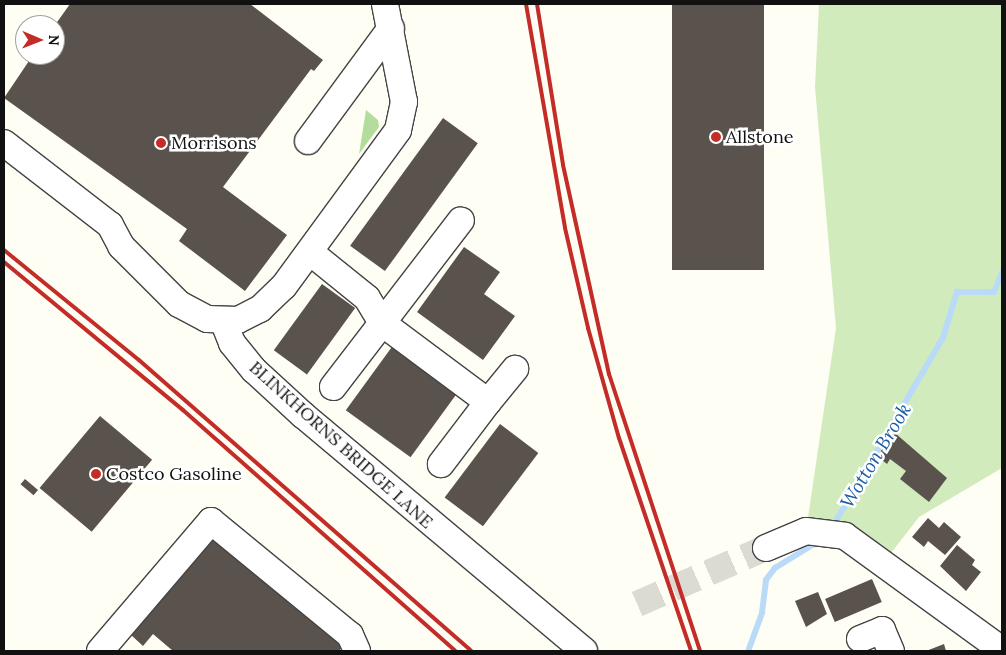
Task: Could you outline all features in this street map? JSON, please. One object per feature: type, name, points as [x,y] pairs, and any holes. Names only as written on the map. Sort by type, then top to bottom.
[{"type":"street","points":[[308,142],[388,16]]},
{"type":"street","points":[[4,143],[110,225],[121,246],[150,280],[179,304],[224,323],[260,309],[310,252],[398,130],[404,102],[388,16]]},
{"type":"street","points":[[333,387],[461,220]]},
{"type":"street","points":[[310,252],[367,298],[382,323],[488,402]]},
{"type":"street","name":"BLINKHORNS BRIDGE LANE","points":[[224,323],[232,343],[254,370],[289,402],[584,651]]},
{"type":"street","points":[[441,464],[515,369]]},
{"type":"street","points":[[100,651],[211,521],[350,635],[357,651]]},
{"type":"street","points":[[766,548],[806,531],[835,534],[1002,650]]},
{"type":"street","points":[[860,638],[882,630],[891,651]]},
{"type":"green space","points":[[819,4],[1002,4],[1002,468],[919,517],[884,562],[806,531],[836,328],[815,87]]},
{"type":"green space","points":[[366,110],[378,120],[379,127],[359,154]]},
{"type":"building","name":"Morrisons","points":[[70,4],[250,4],[323,60],[314,71],[311,69],[223,187],[287,235],[245,291],[179,241],[187,229],[4,98],[26,65],[65,65],[65,15],[62,15]]},
{"type":"building","name":"Allstone","points":[[672,4],[764,4],[764,270],[672,270]]},
{"type":"building","points":[[443,118],[478,143],[385,271],[350,246]]},
{"type":"building","points":[[464,247],[500,272],[484,294],[515,316],[483,360],[417,312]]},
{"type":"building","points":[[322,284],[355,308],[307,374],[274,350]]},
{"type":"building","points":[[394,344],[459,391],[411,457],[346,410]]},
{"type":"building","name":"Costco Gasoline","points":[[100,416],[152,460],[92,532],[40,488]]},
{"type":"building","points":[[500,424],[538,453],[483,526],[445,497]]},
{"type":"building","points":[[895,433],[947,478],[929,502],[900,479],[906,471],[890,459],[887,464],[877,456]]},
{"type":"building","points":[[25,479],[38,490],[34,495],[21,484]]},
{"type":"building","points":[[928,518],[939,528],[944,522],[961,537],[945,555],[928,541],[924,547],[912,537]]},
{"type":"building","points":[[216,531],[348,641],[339,651],[173,651],[153,634],[143,646],[130,634]]},
{"type":"building","points":[[957,545],[975,560],[972,565],[981,572],[966,591],[940,566]]},
{"type":"building","points":[[872,579],[882,602],[835,622],[825,599]]},
{"type":"building","points":[[818,592],[827,614],[806,627],[795,601]]},
{"type":"building","points":[[944,644],[946,651],[926,651]]},
{"type":"waterway","name":"Wotton Brook","points":[[833,526],[943,338],[957,292],[994,292],[1002,273]]},
{"type":"waterway","name":"Wotton Brook","points":[[749,649],[762,613],[766,580],[775,568],[819,541]]},
{"type":"tunnel","points":[[637,604],[766,548]]},
{"type":"railway","points":[[526,4],[565,228],[588,328],[619,438],[691,651]]},
{"type":"railway","points":[[537,4],[563,165],[609,374],[700,651]]},
{"type":"railway","points":[[4,250],[139,360],[471,651]]},
{"type":"railway","points":[[4,262],[183,410],[455,651]]},
{"type":"place","name":"Allstone","points":[[716,137]]},
{"type":"place","name":"Morrisons","points":[[161,143]]},
{"type":"place","name":"Costco Gasoline","points":[[96,474]]}]
